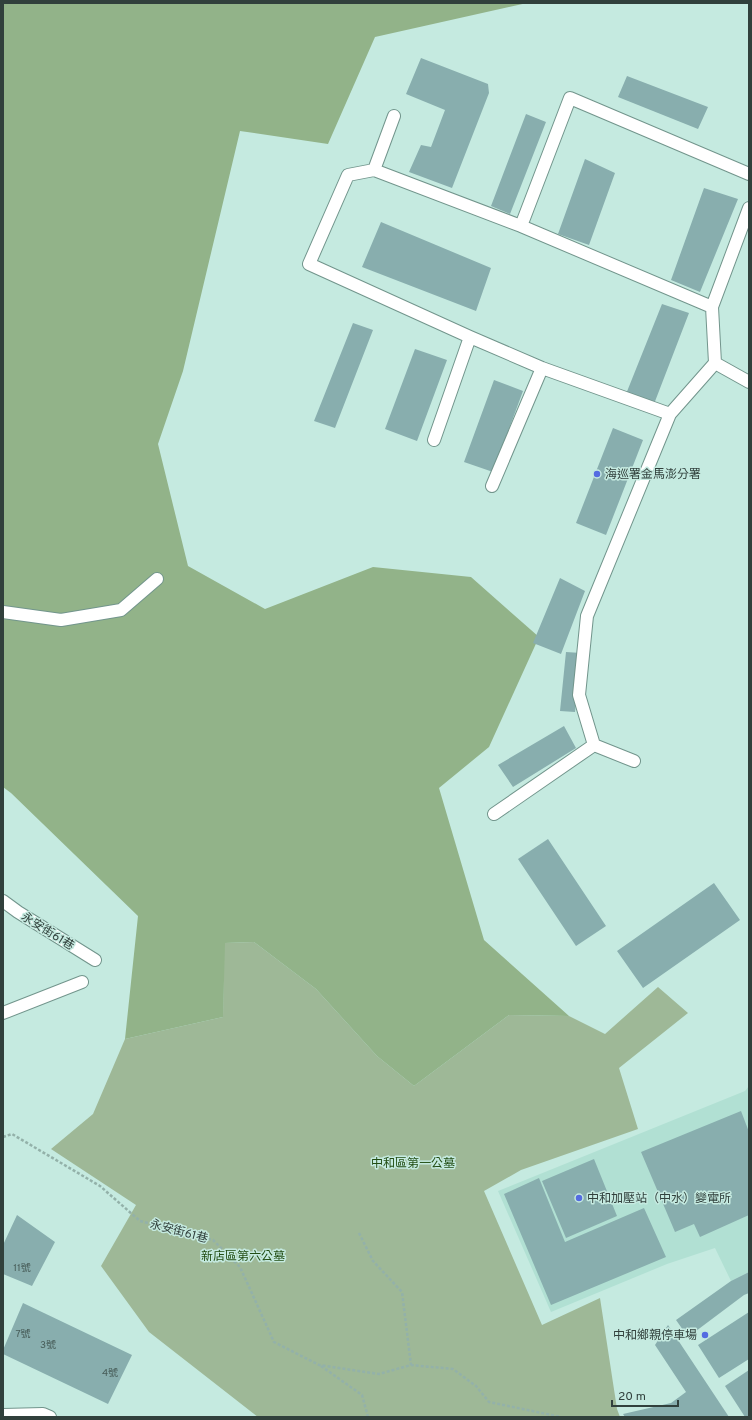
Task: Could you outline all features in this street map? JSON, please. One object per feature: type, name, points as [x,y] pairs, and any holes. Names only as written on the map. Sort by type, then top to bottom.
[{"type":"lane","points":[[521,226],[570,98],[749,174]]},
{"type":"lane","points":[[374,170],[394,116]]},
{"type":"lane","points":[[670,414],[542,368],[309,264],[348,175],[374,170],[521,226],[712,307]]},
{"type":"lane","points":[[594,745],[579,695],[587,616],[670,414],[715,363],[712,307],[749,208]]},
{"type":"lane","points":[[434,440],[470,337]]},
{"type":"lane","points":[[715,363],[749,382]]},
{"type":"lane","points":[[492,486],[542,368]]},
{"type":"lane","points":[[3,612],[61,620],[121,610],[157,579]]},
{"type":"lane","points":[[594,745],[634,761]]},
{"type":"lane","points":[[494,814],[594,745]]},
{"type":"lane","name":"永安街61巷","points":[[3,901],[95,960]]},
{"type":"lane","points":[[3,1013],[82,982]]},
{"type":"lane","points":[[3,1415],[43,1414],[50,1417]]},
{"type":"path","name":"永安街61巷","points":[[3,1137],[12,1134],[100,1186],[140,1221],[213,1240],[240,1267],[274,1342],[319,1365],[379,1374],[411,1365]]},
{"type":"path","points":[[359,1233],[373,1261],[402,1292],[411,1365],[453,1369],[476,1386],[489,1402],[561,1417]]},
{"type":"path","points":[[319,1365],[362,1395],[368,1417]]},
{"type":"shaded area","points":[[3,3],[527,3],[375,37],[328,144],[240,131],[183,371],[158,444],[188,566],[265,609],[373,567],[471,577],[539,637],[489,747],[439,788],[484,940],[569,1016],[509,1015],[414,1086],[377,1056],[316,989],[254,942],[225,943],[223,1017],[125,1039],[138,916],[3,787]]},
{"type":"shaded area","points":[[749,1086],[749,1272],[731,1281],[715,1248],[667,1264],[551,1312],[498,1191],[745,1091]]},
{"type":"green space","points":[[254,942],[316,989],[377,1056],[414,1086],[509,1015],[569,1016],[605,1034],[658,987],[688,1013],[619,1068],[638,1129],[521,1170],[484,1191],[542,1325],[600,1298],[617,1409],[620,1417],[258,1417],[149,1332],[101,1266],[136,1205],[51,1149],[93,1114],[125,1039],[223,1017],[224,943]]},
{"type":"building","points":[[421,58],[488,84],[489,93],[452,188],[409,172],[421,145],[431,147],[445,110],[406,94]]},
{"type":"building","points":[[627,76],[708,107],[698,129],[618,97]]},
{"type":"building","points":[[526,114],[546,122],[510,214],[491,206]]},
{"type":"building","points":[[585,159],[615,173],[589,245],[558,234]]},
{"type":"building","points":[[704,188],[738,199],[700,292],[671,280]]},
{"type":"building","points":[[381,222],[491,268],[476,311],[362,267]]},
{"type":"building","points":[[662,304],[689,313],[654,404],[626,394]]},
{"type":"building","points":[[353,323],[373,330],[335,428],[314,421]]},
{"type":"building","points":[[415,349],[447,360],[417,441],[385,429]]},
{"type":"building","points":[[494,380],[523,391],[493,472],[464,462]]},
{"type":"building","points":[[613,428],[643,440],[606,535],[576,523]]},
{"type":"building","points":[[560,578],[585,591],[561,654],[533,643]]},
{"type":"building","points":[[566,652],[581,653],[575,712],[560,711]]},
{"type":"building","points":[[564,726],[576,748],[513,787],[498,765]]},
{"type":"building","points":[[548,839],[606,926],[576,946],[518,859]]},
{"type":"building","points":[[714,883],[740,920],[643,988],[617,951]]},
{"type":"building","points":[[741,1111],[749,1132],[749,1215],[700,1237],[694,1224],[675,1232],[641,1152]]},
{"type":"building","name":"中和加壓站（中水）變電所","points":[[594,1159],[617,1216],[566,1238],[542,1181]]},
{"type":"building","points":[[539,1178],[565,1242],[644,1208],[666,1257],[551,1305],[504,1194]]},
{"type":"building","points":[[17,1215],[55,1242],[32,1286],[3,1274],[3,1245]]},
{"type":"building","points":[[749,1272],[749,1293],[744,1295],[688,1337],[676,1320],[731,1281]]},
{"type":"building","points":[[23,1303],[132,1355],[108,1404],[3,1354],[3,1350]]},
{"type":"building","points":[[749,1312],[749,1359],[719,1378],[698,1345]]},
{"type":"building","points":[[668,1325],[729,1417],[625,1417],[623,1414],[671,1403],[686,1392],[655,1345]]},
{"type":"building","points":[[749,1370],[749,1417],[745,1417],[725,1386]]},
{"type":"place","name":"海巡署金馬澎分署","points":[[597,474]]},
{"type":"place","name":"中和加壓站（中水）變電所","points":[[579,1198]]},
{"type":"place","name":"中和鄉親停車場","points":[[705,1335]]},
{"type":"park label","name":"中和區第一公墓","points":[[413,1163]]},
{"type":"park label","name":"新店區第六公墓","points":[[243,1256]]}]
